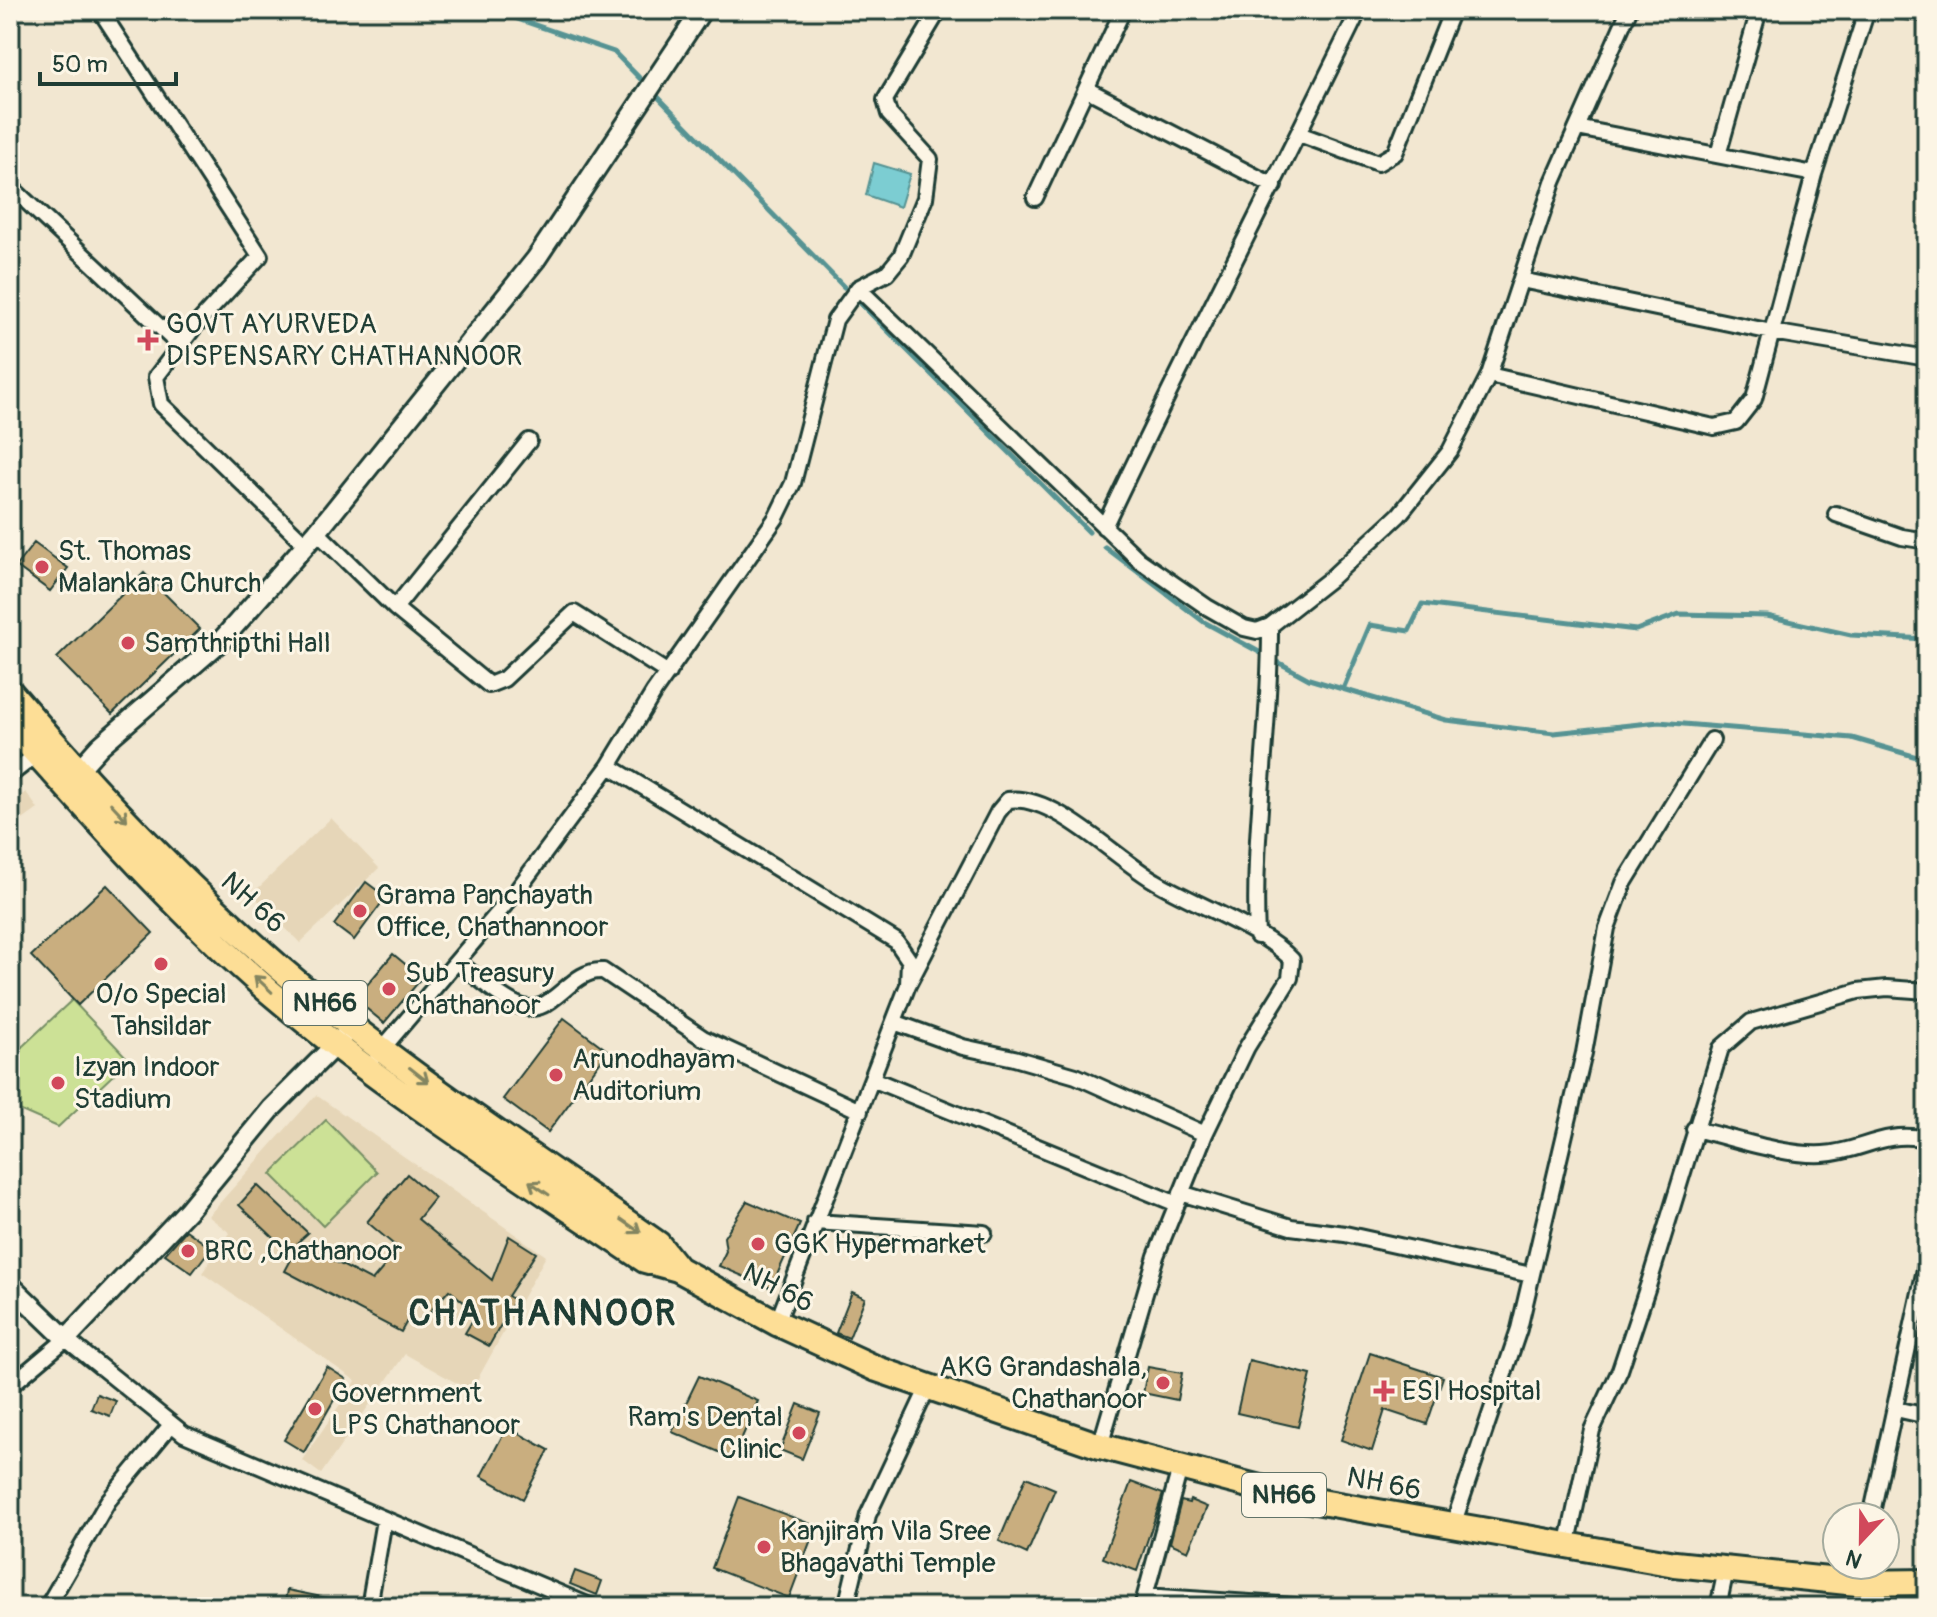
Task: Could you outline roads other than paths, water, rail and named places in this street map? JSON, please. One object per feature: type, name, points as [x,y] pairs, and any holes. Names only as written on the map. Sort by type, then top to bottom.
[{"type":"highway","name":"NH 66","points":[[10,692],[72,777],[184,910],[270,992],[366,1068],[645,1260],[678,1269],[777,1323],[877,1369],[1100,1446],[1180,1468],[1298,1498],[1567,1547],[1726,1570],[1821,1573]]},
{"type":"highway","name":"NH 66","points":[[10,724],[37,754],[72,777],[225,920],[448,1098],[658,1244],[678,1269]]},
{"type":"highway","name":"NH 66","points":[[1901,1579],[1927,1582]]},
{"type":"street","points":[[100,10],[260,256],[156,377],[161,404],[312,538],[489,685],[504,679],[574,613],[668,673]]},
{"type":"street","points":[[72,777],[100,746],[221,641],[312,538],[536,259],[702,10]]},
{"type":"street","points":[[366,1068],[515,893],[609,766],[668,673],[782,508],[797,469],[835,320],[858,288],[894,267],[925,198],[930,159],[889,114],[885,100],[939,10]]},
{"type":"street","points":[[1035,198],[1123,10]]},
{"type":"street","points":[[1104,527],[1164,398],[1274,186],[1359,10]]},
{"type":"street","points":[[1299,134],[1378,163],[1390,159],[1452,10]]},
{"type":"street","points":[[858,288],[956,378],[1139,560],[1207,607],[1252,631],[1270,626],[1330,579],[1399,515],[1450,451],[1489,375],[1553,182],[1629,10]]},
{"type":"street","points":[[1718,155],[1759,10]]},
{"type":"street","points":[[1489,375],[1622,407],[1725,427],[1736,422],[1754,399],[1814,174],[1867,10]]},
{"type":"street","points":[[1895,10],[1927,13]]},
{"type":"street","points":[[1086,89],[1274,186]]},
{"type":"street","points":[[1577,128],[1814,174]]},
{"type":"street","points":[[10,186],[180,346]]},
{"type":"street","points":[[1521,280],[1772,332],[1927,358]]},
{"type":"street","points":[[395,608],[529,441]]},
{"type":"street","points":[[1836,514],[1902,537],[1927,541]]},
{"type":"street","points":[[1257,936],[1254,877],[1264,794],[1270,626]]},
{"type":"street","points":[[1452,1528],[1519,1329],[1584,1053],[1607,928],[1624,883],[1712,740]]},
{"type":"street","points":[[10,775],[37,754]]},
{"type":"street","points":[[609,766],[896,941],[909,960],[908,985]]},
{"type":"street","points":[[777,1323],[908,985],[998,812],[1008,800],[1020,798],[1061,816],[1152,880],[1285,952],[1294,968],[1247,1047],[1205,1134],[1156,1256],[1100,1446]]},
{"type":"street","points":[[457,962],[511,1002],[531,1009],[547,1003],[582,973],[603,971],[703,1038],[860,1111]]},
{"type":"street","points":[[1567,1547],[1592,1430],[1625,1356],[1721,1048],[1751,1022],[1858,991],[1887,988],[1927,991]]},
{"type":"street","points":[[894,1022],[963,1047],[1076,1076],[1205,1134]]},
{"type":"street","points":[[10,1386],[66,1339],[188,1210],[272,1108],[354,1025]]},
{"type":"street","points":[[872,1079],[1179,1199],[1291,1227],[1345,1234],[1531,1275]]},
{"type":"street","points":[[1694,1129],[1805,1154],[1826,1154],[1871,1140],[1907,1135],[1927,1139]]},
{"type":"street","points":[[815,1222],[984,1233]]},
{"type":"street","points":[[1875,1501],[1927,1260]]},
{"type":"street","points":[[10,1285],[66,1339],[170,1426],[252,1465],[592,1607]]},
{"type":"street","points":[[846,1607],[868,1515],[928,1387]]},
{"type":"street","points":[[1896,1409],[1927,1416]]},
{"type":"street","points":[[47,1607],[108,1501],[170,1426]]},
{"type":"street","points":[[1180,1468],[1144,1601],[1296,1606]]},
{"type":"street","points":[[369,1607],[384,1520]]},
{"type":"street","points":[[1718,1607],[1726,1570]]},
{"type":"water","points":[[874,163],[910,174],[900,207],[866,195]]},
{"type":"waterway","points":[[491,10],[614,52],[844,287]]},
{"type":"waterway","points":[[861,304],[1089,532]]},
{"type":"waterway","points":[[1105,547],[1204,622],[1309,679],[1446,720],[1554,733],[1659,722],[1852,738],[1927,760]]},
{"type":"waterway","points":[[1343,689],[1370,625],[1409,631],[1422,604],[1636,630],[1679,614],[1767,616],[1851,635],[1927,639]]},
{"type":"place","name":"GOVT AYURVEDA DISPENSARY CHATHANNOOR","points":[[148,340]]},
{"type":"place","name":"St. Thomas Malankara Church","points":[[42,567]]},
{"type":"place","name":"Samthripthi Hall","points":[[128,643]]},
{"type":"place","name":"Grama Panchayath Office, Chathannoor","points":[[360,911]]},
{"type":"place","name":"O/o Special Tahsildar","points":[[161,964]]},
{"type":"place","name":"Sub Treasury Chathanoor","points":[[389,989]]},
{"type":"place","name":"Arunodhayam Auditorium","points":[[556,1075]]},
{"type":"place","name":"Izyan Indoor Stadium","points":[[58,1083]]},
{"type":"place","name":"GGK Hypermarket","points":[[758,1244]]},
{"type":"place","name":"BRC ,Chathanoor","points":[[188,1251]]},
{"type":"place","name":"AKG Grandashala, Chathanoor","points":[[1163,1383]]},
{"type":"place","name":"ESI Hospital","points":[[1384,1391]]},
{"type":"place","name":"Government LPS Chathanoor","points":[[315,1409]]},
{"type":"place","name":"Ram's Dental Clinic","points":[[799,1433]]},
{"type":"place","name":"Kanjiram Vila Sree Bhagavathi Temple","points":[[764,1547]]},
{"type":"district","name":"CHATHANNOOR","points":[[543,1313]]}]
